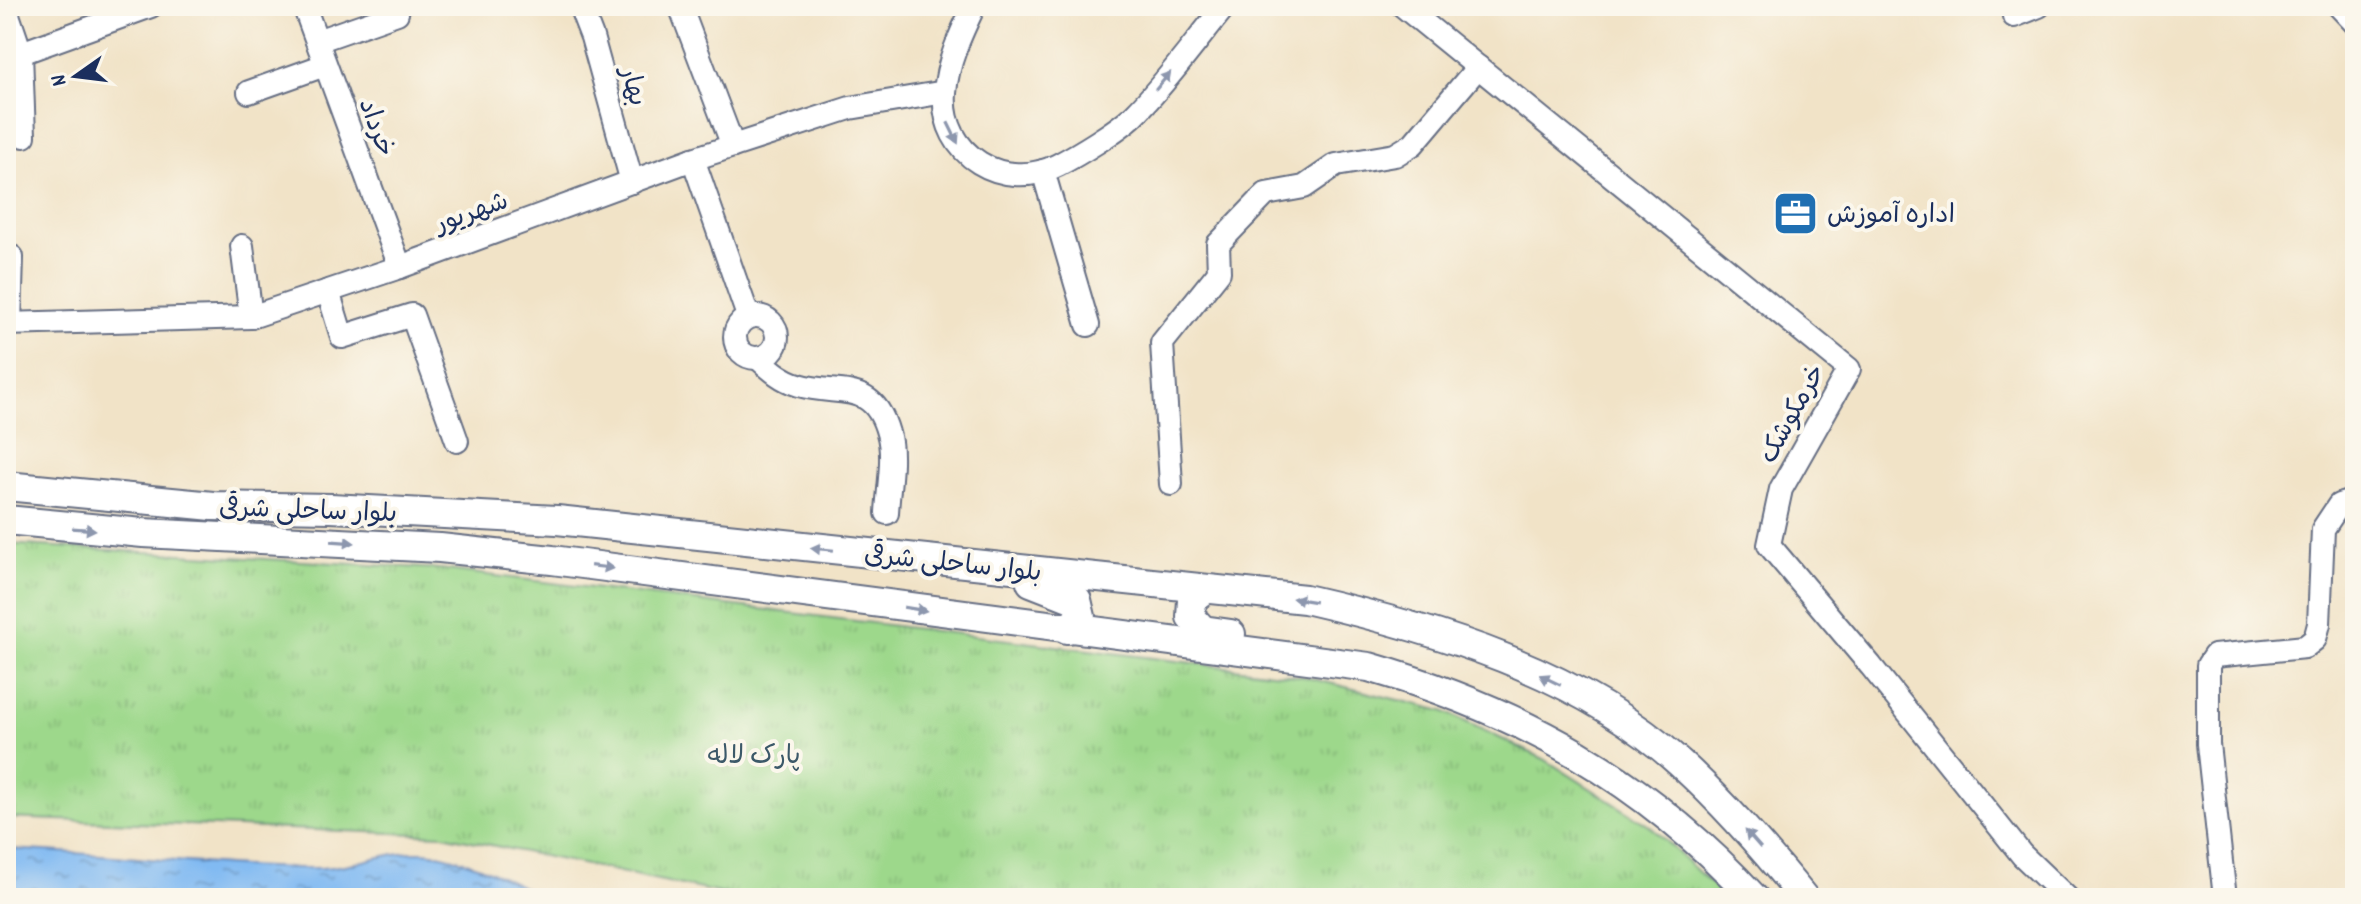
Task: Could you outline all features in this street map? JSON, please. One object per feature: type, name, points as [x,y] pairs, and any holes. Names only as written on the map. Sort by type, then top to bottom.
[{"type":"main road","name":"بلوار ساحلی شرقی","points":[[6,486],[213,506],[331,508],[557,520],[1305,599],[1385,617],[1548,678],[1614,714],[1679,762],[1735,818],[1804,898]]},
{"type":"main road","name":"بلوار ساحلی شرقی","points":[[6,520],[130,533],[440,548],[1369,667],[1433,685],[1523,723],[1586,757],[1650,800],[1695,838],[1754,898]]},
{"type":"main road","points":[[980,565],[1077,600],[1081,617],[1067,629]]},
{"type":"main road","points":[[1206,589],[1192,599],[1190,608],[1195,625],[1203,630],[1318,645],[1369,667]]},
{"type":"street","points":[[14,54],[151,6]]},
{"type":"street","name":"خرداد","points":[[304,6],[400,267]]},
{"type":"street","name":"بهار","points":[[580,6],[592,37],[632,182]]},
{"type":"street","points":[[680,6],[733,146]]},
{"type":"street","points":[[974,6],[959,38],[945,92],[946,120],[958,145],[978,164],[1004,175],[1031,175],[1057,166],[1133,116],[1225,6]]},
{"type":"street","name":"خرمکوشک","points":[[1403,6],[1849,369],[1781,489],[1769,545],[1871,666],[2022,855],[2067,898]]},
{"type":"street","points":[[2014,16],[2039,6]]},
{"type":"street","points":[[2339,6],[2355,23]]},
{"type":"street","points":[[6,9],[24,136]]},
{"type":"street","points":[[317,41],[397,13]]},
{"type":"street","points":[[249,92],[325,65]]},
{"type":"street","points":[[1171,484],[1162,343],[1219,272],[1218,244],[1266,194],[1304,187],[1336,165],[1395,155],[1413,144],[1478,67]]},
{"type":"street","name":"شهریور","points":[[8,324],[251,317],[400,267],[693,159],[850,108],[945,92]]},
{"type":"street","points":[[693,159],[748,316]]},
{"type":"street","points":[[1043,171],[1088,325]]},
{"type":"street","points":[[242,246],[251,317]]},
{"type":"street","points":[[8,324],[12,257]]},
{"type":"street","points":[[328,291],[342,337],[412,315],[457,441]]},
{"type":"street","points":[[748,316],[769,319],[777,332],[776,346],[758,358]]},
{"type":"street","points":[[748,316],[738,325],[736,345],[745,355],[758,358],[777,375],[800,386],[861,393],[871,404],[889,434],[887,513]]},
{"type":"street","points":[[2225,898],[2208,744],[2208,665],[2214,656],[2305,647],[2315,639],[2319,624],[2323,529],[2339,505],[2355,500]]},
{"type":"green space","name":"پارک لاله","points":[[6,544],[440,569],[1305,677],[1443,711],[1544,759],[1651,827],[1726,898],[744,898],[443,835],[6,818]]},
{"type":"water","points":[[6,849],[239,866],[317,868],[403,853],[432,853],[476,865],[545,898],[6,898]]},
{"type":"place","name":"اداره آموزش","points":[[1796,213]]}]
